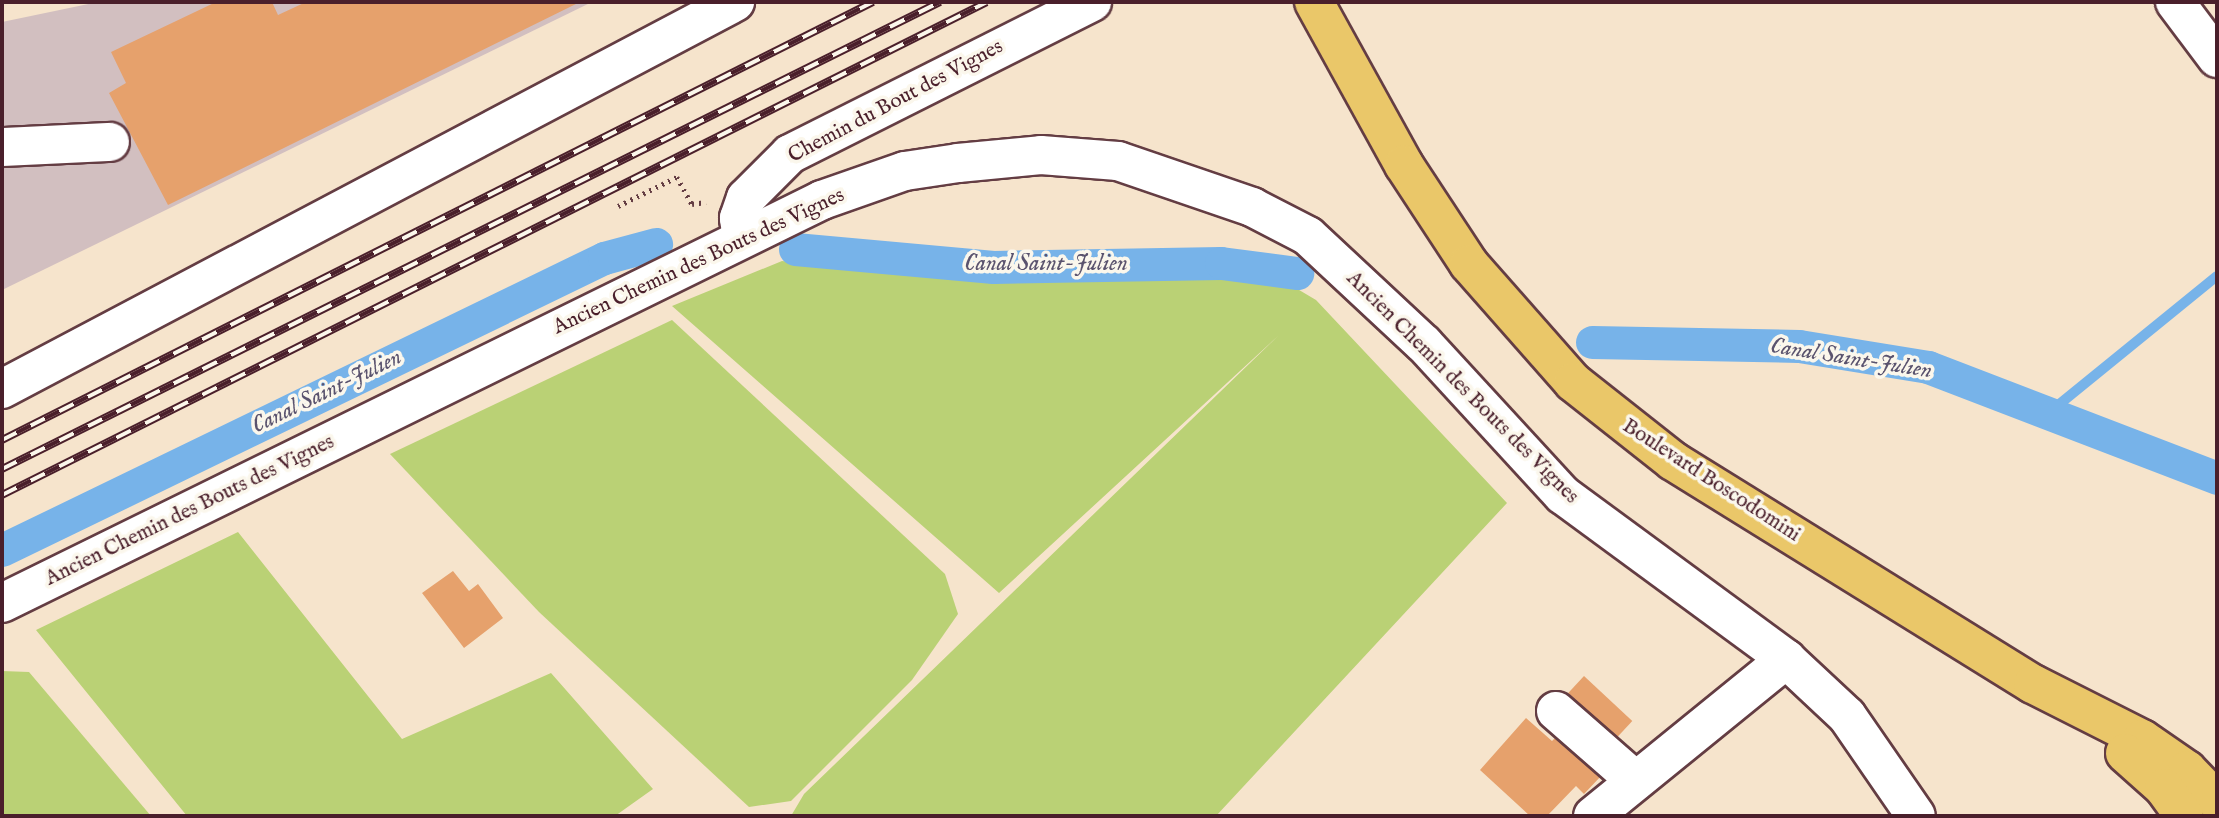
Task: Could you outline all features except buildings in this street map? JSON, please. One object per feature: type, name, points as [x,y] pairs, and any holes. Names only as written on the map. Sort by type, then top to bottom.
[{"type":"main road","name":"Boulevard Boscodomini","points":[[1315,4],[1404,165],[1469,264],[1573,382],[1673,461],[2034,684],[2142,739],[2187,770],[2217,801]]},
{"type":"main road","name":"Boulevard Boscodomini","points":[[2034,684],[2140,765],[2184,816]]},
{"type":"street","points":[[2,389],[735,2]]},
{"type":"street","name":"Chemin du Bout des Vignes","points":[[746,198],[790,154],[1092,2]]},
{"type":"street","points":[[2175,2],[2217,58]]},
{"type":"street","points":[[2,147],[110,142]]},
{"type":"street","name":"Ancien Chemin des Bouts des Vignes","points":[[2,603],[822,200],[905,171],[1041,156],[1118,161],[1252,207],[1308,236],[1375,295],[1563,495],[1786,659],[1847,716],[1916,816]]},
{"type":"street","points":[[742,238],[739,218],[746,198]]},
{"type":"street","points":[[1593,816],[1786,659]]},
{"type":"street","points":[[1556,711],[1636,781]]},
{"type":"path","points":[[618,206],[677,177],[692,204],[746,198]]},
{"type":"shaded area","points":[[98,2],[592,2],[2,290],[2,22]]},
{"type":"green space","points":[[782,261],[833,267],[1208,276],[1289,284],[1316,300],[1507,503],[1216,816],[791,816],[804,794],[1278,336],[999,593],[672,306]]},
{"type":"green space","points":[[672,320],[945,574],[958,614],[912,680],[791,801],[749,807],[539,612],[390,454]]},
{"type":"green space","points":[[238,532],[402,739],[551,673],[653,789],[615,816],[187,816],[36,630]]},
{"type":"green space","points":[[2,671],[29,672],[151,816],[2,816]]},
{"type":"waterway","name":"Canal Saint-Julien","points":[[2,550],[604,258],[656,244]]},
{"type":"waterway","name":"Canal Saint-Julien","points":[[795,249],[993,267],[1221,263],[1297,273]]},
{"type":"waterway","points":[[2046,415],[2217,276]]},
{"type":"waterway","name":"Canal Saint-Julien","points":[[1592,342],[1799,346],[1928,367],[2217,478]]},
{"type":"railway","points":[[2,440],[873,2]]},
{"type":"railway","points":[[2,469],[940,2]]},
{"type":"railway","points":[[2,495],[987,2]]}]
